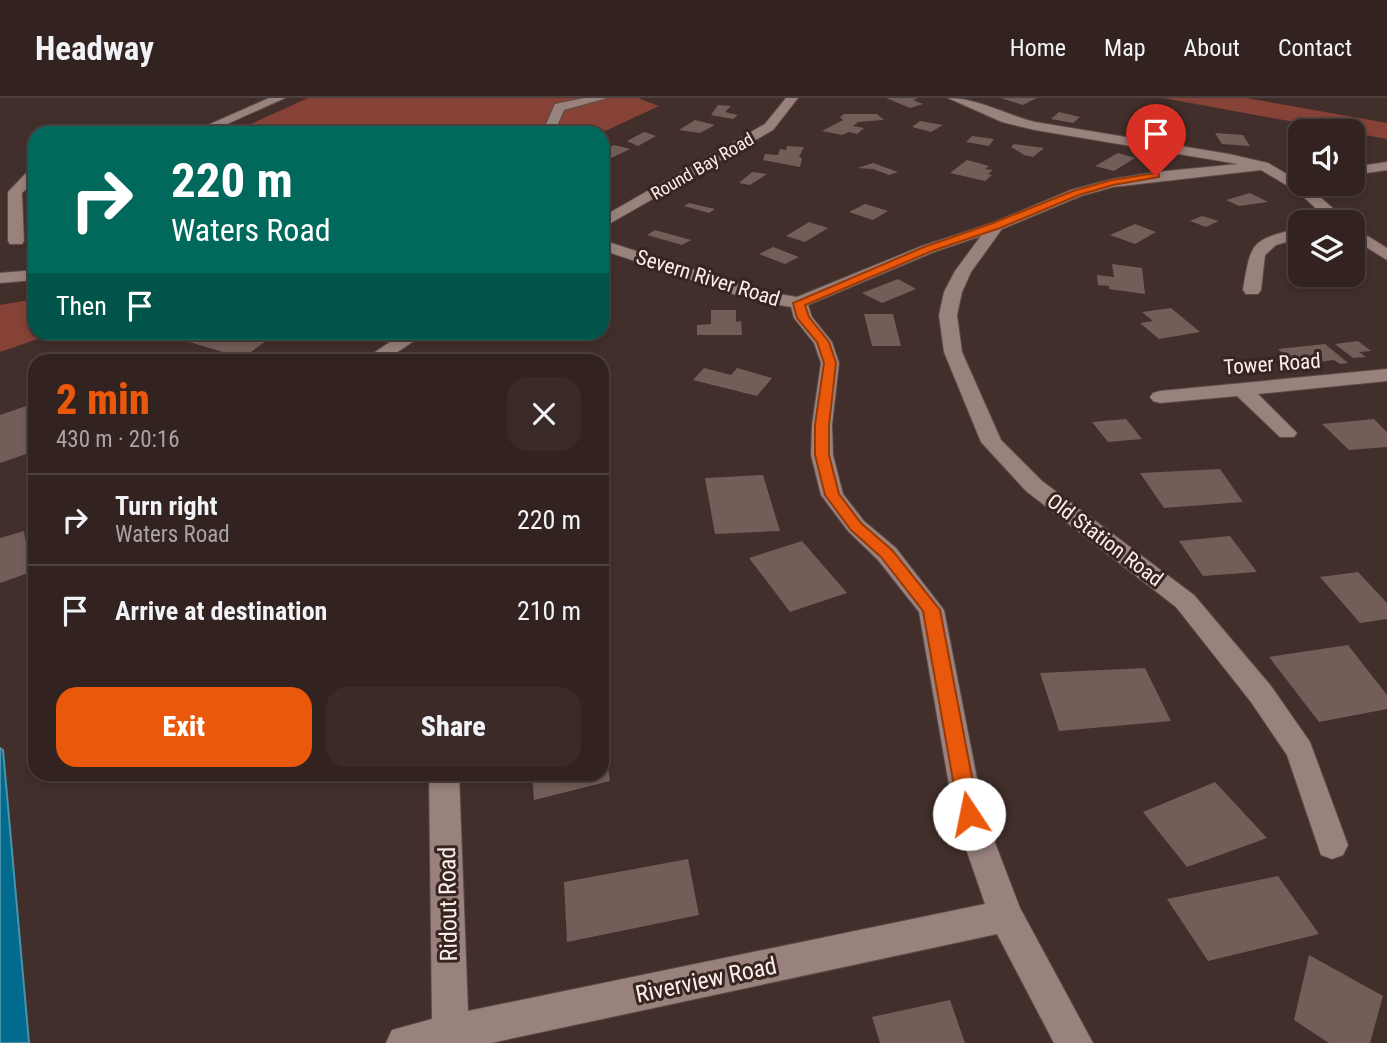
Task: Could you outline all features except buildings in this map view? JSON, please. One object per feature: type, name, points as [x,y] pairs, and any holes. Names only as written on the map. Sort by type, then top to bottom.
[{"type":"street","points":[[213,126],[279,98]]},
{"type":"street","points":[[551,126],[559,107],[601,98]]},
{"type":"street","name":"Round Bay Road","points":[[609,219],[769,127],[792,98]]},
{"type":"street","points":[[954,98],[998,116],[1035,126],[1229,158],[1288,175]]},
{"type":"street","points":[[799,303],[928,249],[997,226],[1076,193],[1112,183],[1156,176],[1263,166]]},
{"type":"street","points":[[1365,169],[1387,166]]},
{"type":"street","points":[[16,242],[15,192],[28,179]]},
{"type":"street","points":[[1313,196],[1328,210]]},
{"type":"street","name":"Old Station Road","points":[[997,226],[963,271],[953,292],[948,315],[953,352],[992,442],[1034,486],[1185,601],[1261,694],[1300,751],[1332,845]]},
{"type":"street","points":[[1252,290],[1257,253],[1270,242],[1288,237]]},
{"type":"street","points":[[1365,240],[1387,255]]},
{"type":"street","name":"Severn River Road","points":[[609,247],[757,296],[799,303],[803,318],[823,342],[830,363],[822,425],[822,455],[832,495],[856,526],[887,554],[932,610],[969,814],[1006,916],[1074,1043]]},
{"type":"street","points":[[0,278],[28,276]]},
{"type":"street","points":[[382,354],[406,340]]},
{"type":"street","name":"Tower Road","points":[[1160,397],[1240,388],[1317,385],[1387,375]]},
{"type":"street","points":[[1240,388],[1287,433]]},
{"type":"street","name":"Ridout Road","points":[[444,781],[451,1035]]},
{"type":"street","name":"Riverview Road","points":[[405,1043],[1006,916]]},
{"type":"shaded area","points":[[308,98],[638,98],[659,106],[609,129],[609,126],[246,126]]},
{"type":"shaded area","points":[[1163,98],[1246,98],[1364,119],[1288,121]]},
{"type":"shaded area","points":[[1365,119],[1387,123],[1387,139],[1365,135]]},
{"type":"shaded area","points":[[28,300],[28,340],[35,340],[0,352],[0,305]]},
{"type":"water","points":[[0,748],[3,750],[29,1043],[0,1043]]},
{"type":"route","points":[[969,814],[932,610],[887,554],[856,526],[832,495],[822,455],[822,425],[829,389],[830,363],[823,342],[803,318],[799,303],[928,249],[997,226],[1076,193],[1112,183],[1156,176]]}]
